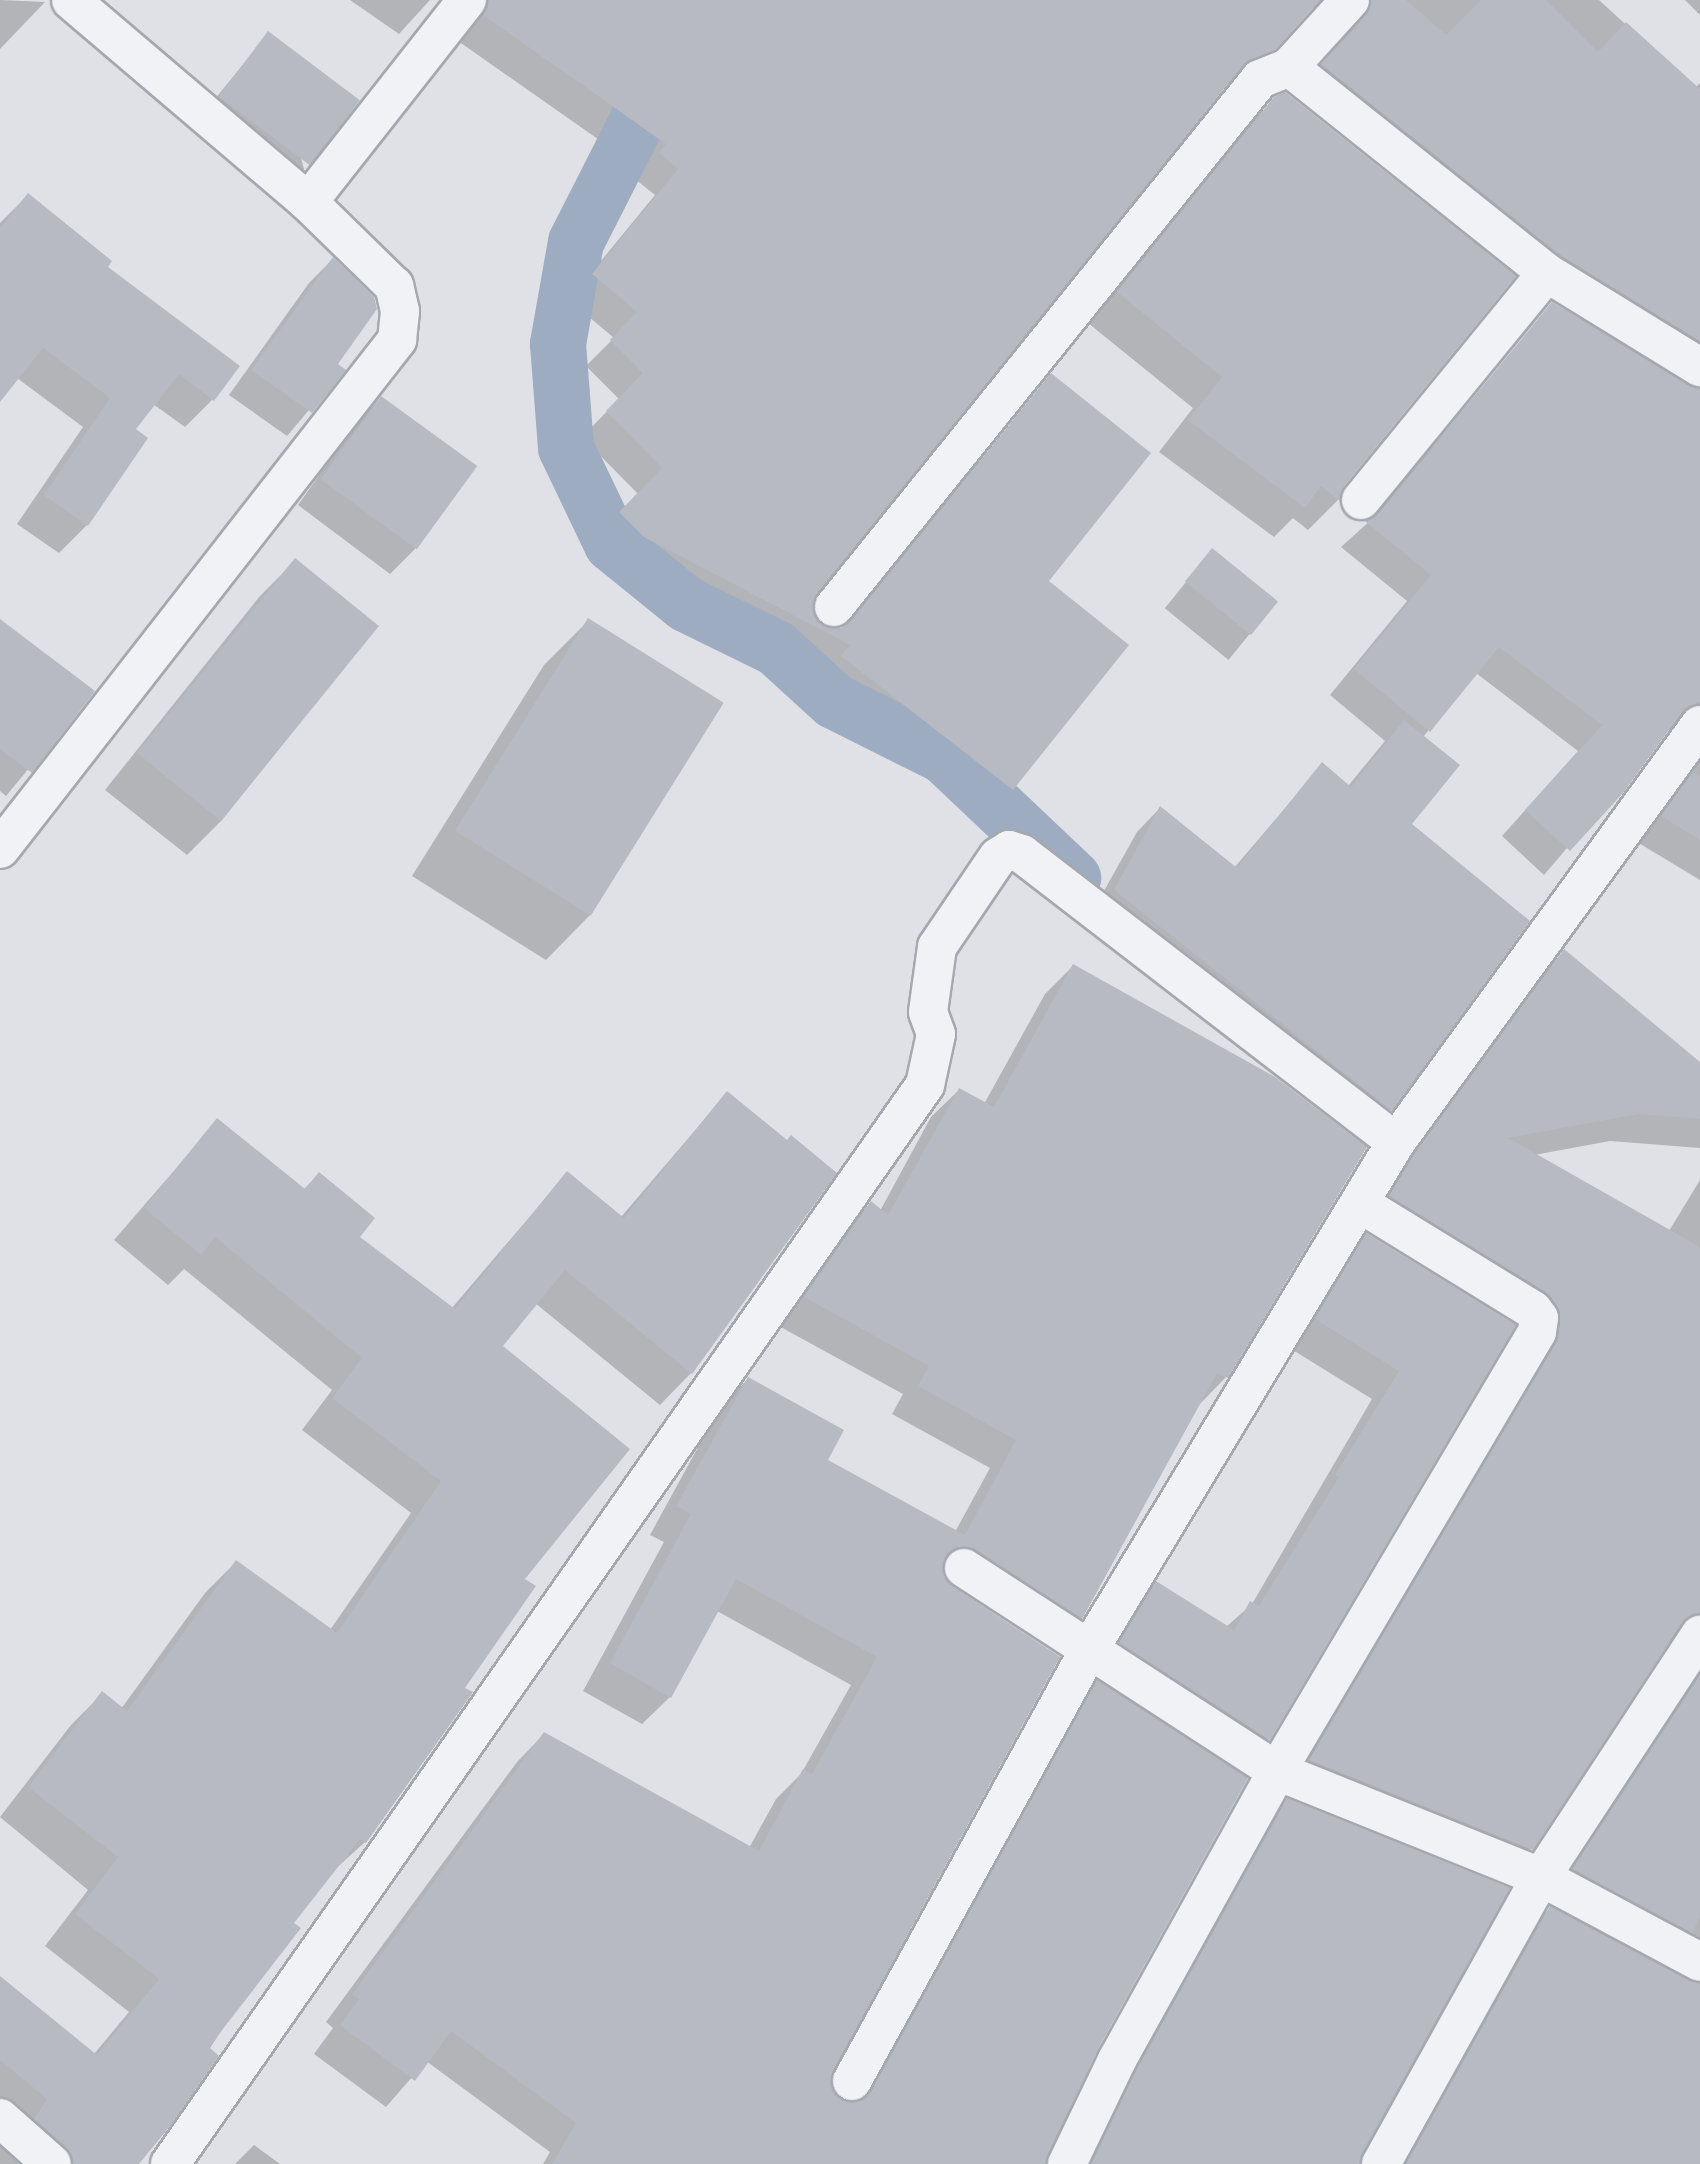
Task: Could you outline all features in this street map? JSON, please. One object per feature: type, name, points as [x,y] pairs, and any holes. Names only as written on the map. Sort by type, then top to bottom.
[{"type":"street","points":[[308,202],[467,0]]},
{"type":"street","points":[[834,607],[1260,79],[1289,67],[1350,0]]},
{"type":"street","points":[[0,849],[397,340],[400,311],[394,286],[308,202],[92,7]]},
{"type":"street","points":[[1289,67],[1547,273],[1700,367]]},
{"type":"street","points":[[1361,500],[1547,273]]},
{"type":"street","points":[[852,2081],[1089,1650],[1396,1142],[1700,725]]},
{"type":"street","points":[[170,2164],[925,1085],[936,1034],[928,1012],[937,947],[998,858],[1009,850],[1022,854],[1396,1142]]},
{"type":"street","points":[[1067,2164],[1116,2060],[1277,1771],[1537,1332],[1539,1318],[1359,1203]]},
{"type":"street","points":[[964,1567],[1277,1771],[1541,1877],[1700,1962]]},
{"type":"street","points":[[1381,2164],[1541,1877],[1700,1635]]},
{"type":"street","points":[[0,2118],[52,2164]]},
{"type":"building","points":[[488,0],[1320,0],[1276,49],[1243,65],[813,603],[821,624],[841,628],[851,621],[1051,373],[1151,453],[1049,581],[1129,645],[1013,790],[841,656],[850,645],[644,537],[619,512],[662,468],[606,411],[643,373],[610,340],[637,312],[592,274],[678,169],[659,153],[666,144],[483,15]]},
{"type":"building","points":[[1371,0],[1406,0],[1446,35],[1481,0],[1546,0],[1598,52],[1626,22],[1700,89],[1700,341],[1560,255],[1321,64],[1366,15]]},
{"type":"building","points":[[268,31],[360,100],[310,166],[219,96]]},
{"type":"building","points":[[1285,92],[1516,276],[1344,486],[1340,501],[1321,486],[1305,508],[1188,420],[1222,377],[1117,292],[1274,97]]},
{"type":"building","points":[[28,193],[112,261],[108,267],[240,366],[214,401],[179,374],[136,429],[148,438],[88,526],[44,495],[110,398],[43,348],[0,402],[0,228]]},
{"type":"building","points":[[333,257],[374,297],[377,309],[338,364],[346,370],[312,413],[251,370]]},
{"type":"building","points":[[1552,302],[1700,389],[1700,701],[1682,712],[1623,793],[1570,851],[1525,810],[1602,725],[1499,647],[1430,732],[1354,669],[1431,575],[1365,521],[1378,514]]},
{"type":"building","points":[[381,396],[477,466],[417,549],[320,479]]},
{"type":"building","points":[[1212,548],[1278,601],[1251,635],[1185,581]]},
{"type":"building","points":[[295,558],[379,626],[221,821],[137,753]]},
{"type":"building","points":[[588,618],[724,703],[591,916],[455,831]]},
{"type":"building","points":[[0,619],[95,691],[32,773],[0,749]]},
{"type":"building","points":[[1404,720],[1460,765],[1412,824],[1530,921],[1392,1111],[1114,890],[1160,806],[1237,868],[1322,762],[1351,787]]},
{"type":"building","points":[[1693,772],[1700,776],[1700,840],[1661,816]]},
{"type":"building","points":[[1564,949],[1700,1062],[1700,1119],[1639,1114],[1508,1138],[1700,1247],[1700,1613],[1682,1623],[1533,1850],[1309,1760],[1559,1336],[1560,1312],[1545,1292],[1389,1196],[1414,1154]]},
{"type":"building","points":[[1073,964],[1275,1077],[1367,1147],[1228,1378],[1217,1373],[1082,1619],[975,1549],[955,1548],[945,1557],[942,1568],[952,1586],[1060,1657],[833,2070],[834,2093],[853,2103],[871,2092],[1097,1680],[1248,1778],[1098,2049],[1045,2164],[552,2164],[576,2123],[451,2031],[415,2081],[340,2025],[359,1999],[352,1994],[544,1732],[759,1851],[803,1769],[812,1774],[877,1657],[736,1579],[671,1698],[610,1663],[691,1514],[676,1506],[748,1377],[844,1430],[828,1460],[965,1535],[1016,1440],[918,1386],[929,1366],[804,1297],[871,1201],[888,1215],[959,1088],[994,1107]]},
{"type":"building","points":[[727,1091],[787,1140],[791,1135],[837,1173],[692,1374],[565,1270],[503,1346],[630,1449],[525,1579],[536,1586],[465,1688],[473,1692],[366,1843],[360,1839],[294,1923],[301,1928],[209,2047],[219,2056],[170,2126],[139,2164],[73,2164],[66,2148],[34,2119],[47,2099],[0,2060],[0,1976],[97,2055],[159,1979],[75,1914],[118,1857],[28,1787],[102,1691],[127,1711],[236,1560],[337,1633],[441,1481],[332,1398],[362,1358],[215,1237],[201,1255],[144,1208],[217,1118],[305,1189],[319,1172],[375,1218],[360,1237],[455,1309],[567,1171],[624,1218]]},
{"type":"building","points":[[1366,1233],[1516,1325],[1270,1740],[1119,1643],[1156,1581],[1234,1630],[1250,1601],[1259,1606],[1339,1477],[1335,1475],[1399,1371],[1315,1319]]},
{"type":"building","points":[[1700,1675],[1700,1917],[1692,1933],[1572,1869]]},
{"type":"building","points":[[1287,1798],[1510,1888],[1359,2164],[1091,2164],[1136,2070]]},
{"type":"building","points":[[1550,1906],[1700,1984],[1700,2164],[1406,2164]]},
{"type":"waterway","points":[[713,0],[640,116],[576,242],[558,344],[566,448],[612,544],[686,604],[776,648],[834,701],[944,756],[1073,878]]}]
